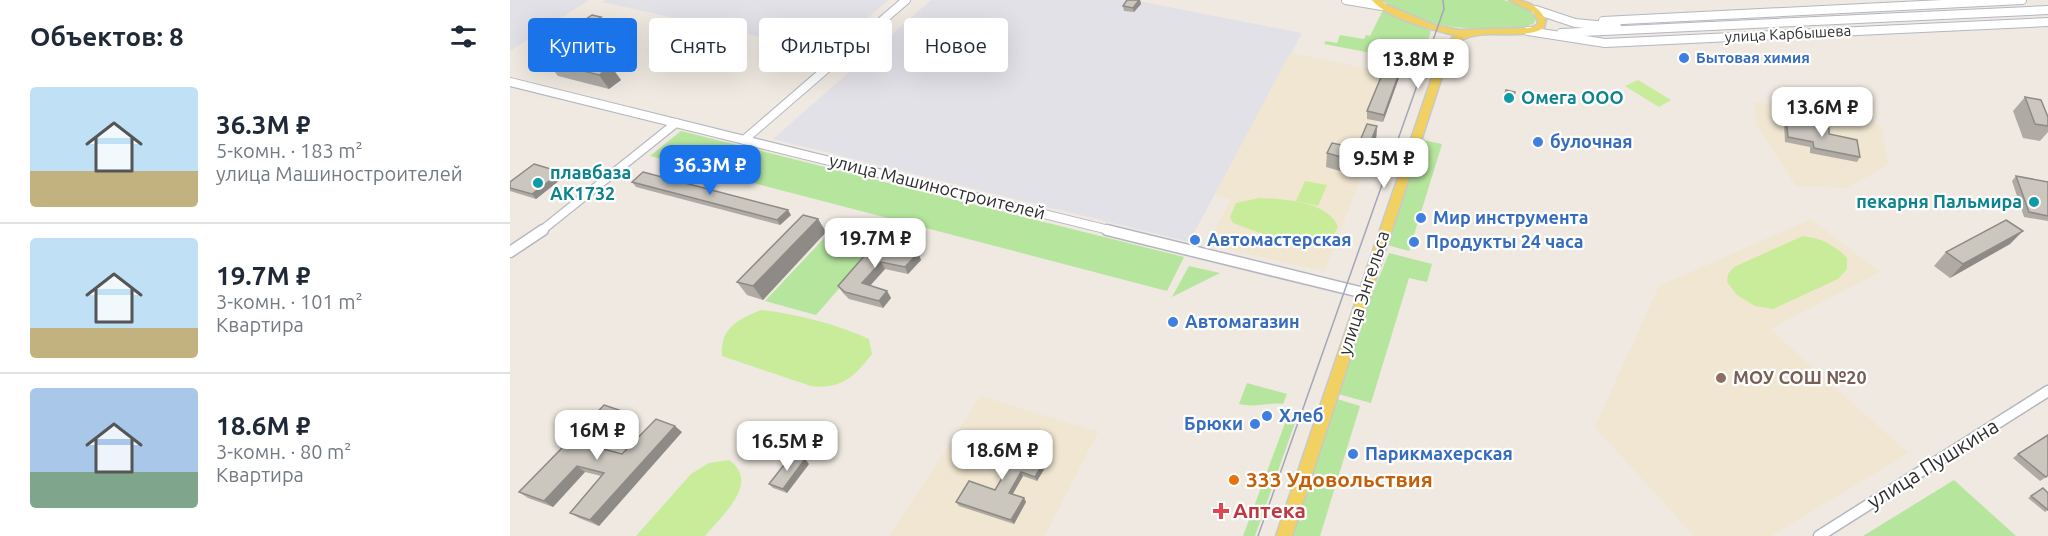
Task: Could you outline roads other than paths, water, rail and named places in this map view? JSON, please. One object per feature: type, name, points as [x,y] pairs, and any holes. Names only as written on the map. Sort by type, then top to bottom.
[{"type":"main road","name":"улица Карбышева","points":[[1513,0],[1536,10]]},
{"type":"main road","name":"улица Карбышева","points":[[1377,2],[1444,31],[1473,34],[1530,31]]},
{"type":"main road","points":[[1530,31],[1540,26],[1542,20],[1536,10]]},
{"type":"main road","points":[[1431,27],[1445,40],[1446,51]]},
{"type":"main road","points":[[1446,51],[1456,39],[1473,34]]},
{"type":"main road","name":"улица Энгельса","points":[[1284,536],[1446,51]]},
{"type":"street","points":[[744,140],[906,0]]},
{"type":"street","name":"улица Карбышева","points":[[1346,0],[1377,2]]},
{"type":"street","name":"улица Карбышева","points":[[1536,10],[1574,19],[1606,21],[2022,0]]},
{"type":"street","name":"улица Карбышева","points":[[1536,10],[1575,23],[1617,27],[2048,4]]},
{"type":"street","name":"улица Карбышева","points":[[1530,31],[1598,33],[2048,10]]},
{"type":"street","name":"улица Карбышева","points":[[1530,31],[1605,43],[2048,22]]},
{"type":"street","name":"улица Машиностроителей","points":[[510,82],[1364,293]]},
{"type":"street","points":[[510,252],[530,240],[676,123]]},
{"type":"street","name":"улица Пушкина","points":[[1819,536],[2048,391]]},
{"type":"tram line","points":[[1258,536],[1444,9],[1443,0]]},
{"type":"place","name":"Бытовая химия","points":[[1684,58]]},
{"type":"place","name":"Омега ООО","points":[[1509,98]]},
{"type":"place","name":"булочная","points":[[1538,142]]},
{"type":"place","name":"плавбаза АК1732","points":[[538,183]]},
{"type":"place","name":"пекарня Пальмира","points":[[2034,202]]},
{"type":"place","name":"Мир инструмента","points":[[1421,218]]},
{"type":"place","name":"Автомастерская","points":[[1195,240]]},
{"type":"place","name":"Продукты 24 часа","points":[[1414,242]]},
{"type":"place","name":"Автомагазин","points":[[1173,322]]},
{"type":"place","name":"МОУ СОШ №20","points":[[1721,378]]},
{"type":"place","name":"Хлеб","points":[[1267,416]]},
{"type":"place","name":"Брюки","points":[[1255,424]]},
{"type":"place","name":"Парикмахерская","points":[[1353,454]]},
{"type":"place","name":"333 Удовольствия","points":[[1234,480]]},
{"type":"place","name":"Аптека","points":[[1221,511]]}]
